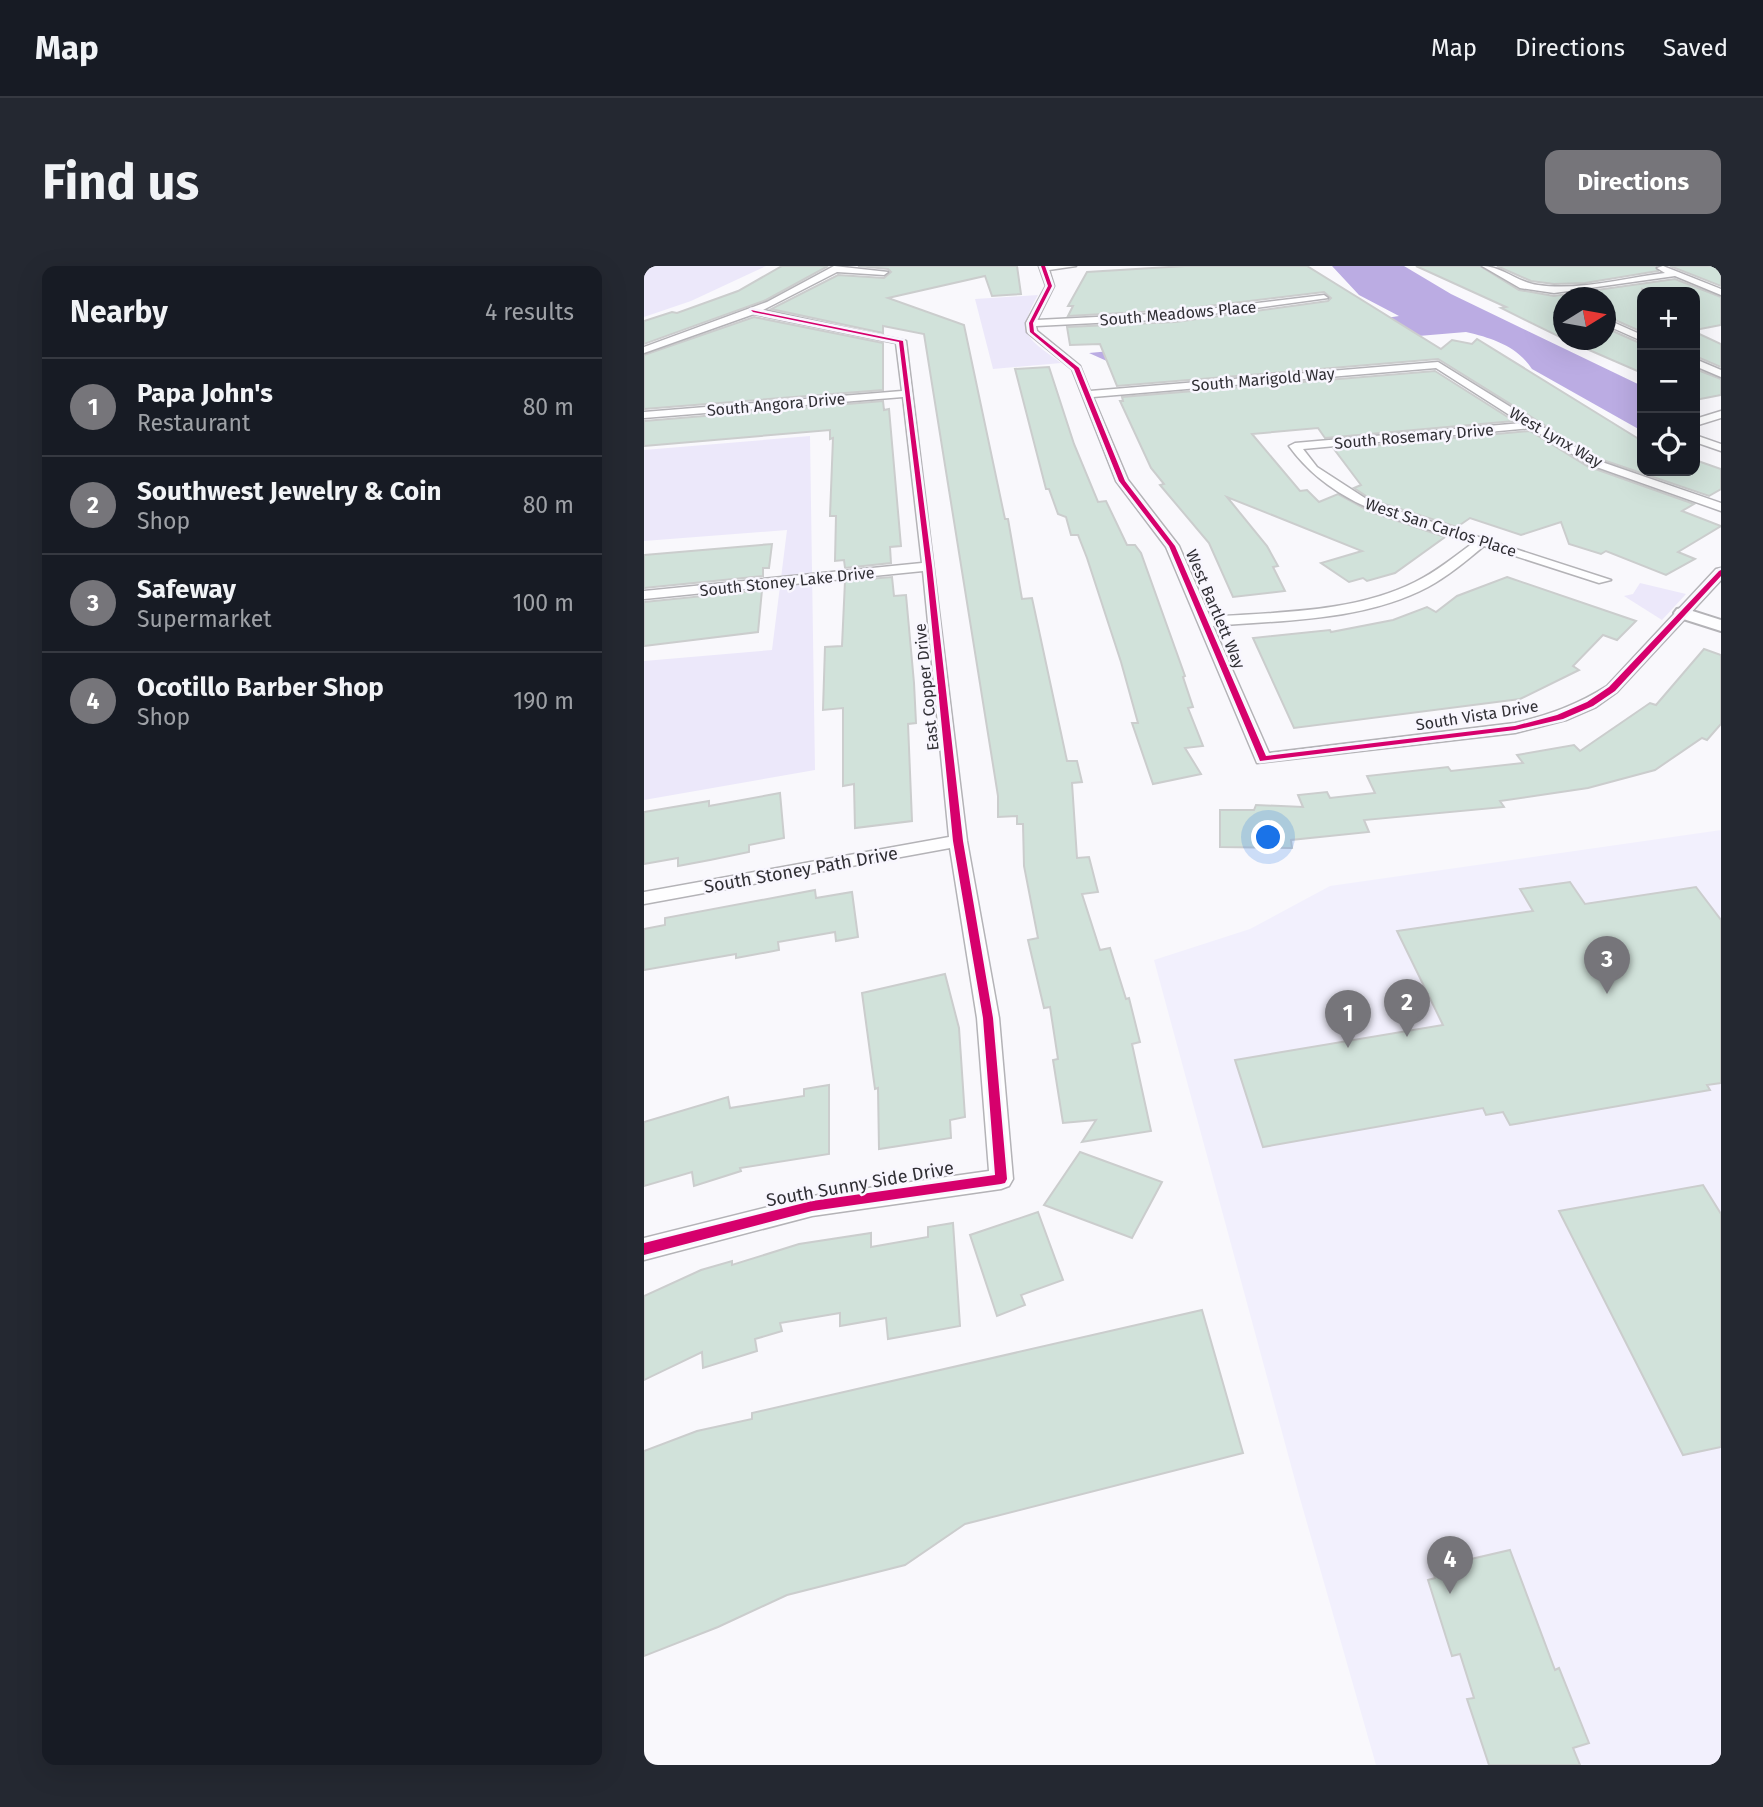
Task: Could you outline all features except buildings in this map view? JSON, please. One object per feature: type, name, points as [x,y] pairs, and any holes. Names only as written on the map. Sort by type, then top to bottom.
[{"type":"street","points":[[1031,323],[1050,286],[1043,267],[1072,266]]},
{"type":"street","points":[[1486,266],[1523,286],[1554,290],[1674,274]]},
{"type":"street","points":[[1655,266],[1721,292]]},
{"type":"street","points":[[644,350],[753,311],[838,267],[884,272]]},
{"type":"street","name":"South Meadows Place","points":[[1031,323],[1175,316],[1324,298]]},
{"type":"street","name":"East Copper Drive","points":[[753,311],[901,341],[929,566],[958,841],[988,1018],[1001,1179]]},
{"type":"street","name":"West Bartlett Way","points":[[1031,323],[1032,332],[1076,368],[1122,481],[1172,546],[1263,759]]},
{"type":"street","points":[[1616,327],[1637,336]]},
{"type":"street","points":[[1700,364],[1721,374]]},
{"type":"street","name":"South Marigold Way","points":[[1087,394],[1438,365]]},
{"type":"street","name":"West Lynx Way","points":[[1438,365],[1592,462],[1721,507]]},
{"type":"street","name":"South Angora Drive","points":[[644,415],[907,394]]},
{"type":"street","points":[[1700,421],[1721,414]]},
{"type":"street","name":"South Rosemary Drive","points":[[1295,446],[1533,425]]},
{"type":"street","points":[[1700,440],[1721,448]]},
{"type":"street","name":"West San Carlos Place","points":[[1295,446],[1313,469],[1367,505],[1604,580]]},
{"type":"street","points":[[1205,622],[1325,610],[1395,595],[1434,578],[1483,541]]},
{"type":"street","name":"South Stoney Lake Drive","points":[[644,595],[929,566]]},
{"type":"street","name":"South Vista Drive","points":[[1263,759],[1515,728],[1560,717],[1590,704],[1612,689],[1721,572]]},
{"type":"street","points":[[1689,607],[1721,610]]},
{"type":"street","points":[[1689,607],[1721,626]]},
{"type":"street","name":"South Stoney Path Drive","points":[[644,898],[958,841]]},
{"type":"street","name":"South Sunny Side Drive","points":[[644,1249],[812,1206],[1001,1179]]},
{"type":"shaded area","points":[[644,266],[766,266],[691,301],[644,317]]},
{"type":"shaded area","points":[[1332,266],[1404,266],[1451,294],[1553,343],[1553,350],[1567,350],[1637,384],[1637,428],[1532,369],[1511,349],[1494,340],[1466,332],[1109,362],[1089,353],[1271,336],[1399,316],[1359,295]]},
{"type":"shaded area","points":[[1038,295],[1027,319],[1028,335],[1061,363],[993,369],[975,299]]},
{"type":"shaded area","points":[[810,436],[815,770],[644,800],[644,661],[772,650],[787,530],[644,541],[644,450]]},
{"type":"shaded area","points":[[1640,583],[1686,594],[1662,620],[1624,596],[1633,594]]},
{"type":"shaded area","points":[[1721,830],[1721,1765],[1376,1765],[1299,1495],[1154,960],[1250,929],[1330,886]]},
{"type":"cycle path","points":[[1043,266],[1050,286],[1031,323],[1032,332],[1076,368],[1122,481],[1172,546],[1263,759],[1515,728],[1560,717],[1590,704],[1612,689],[1721,572]]},
{"type":"cycle path","points":[[644,1249],[812,1206],[1001,1179],[988,1018],[958,841],[929,566],[901,341],[753,311]]},
{"type":"place","name":"Safeway","points":[[1607,994]]},
{"type":"place","name":"Southwest Jewelry & Coin","points":[[1407,1037]]},
{"type":"place","name":"Papa John's","points":[[1348,1048]]},
{"type":"place","name":"Ocotillo Barber Shop","points":[[1450,1594]]}]
